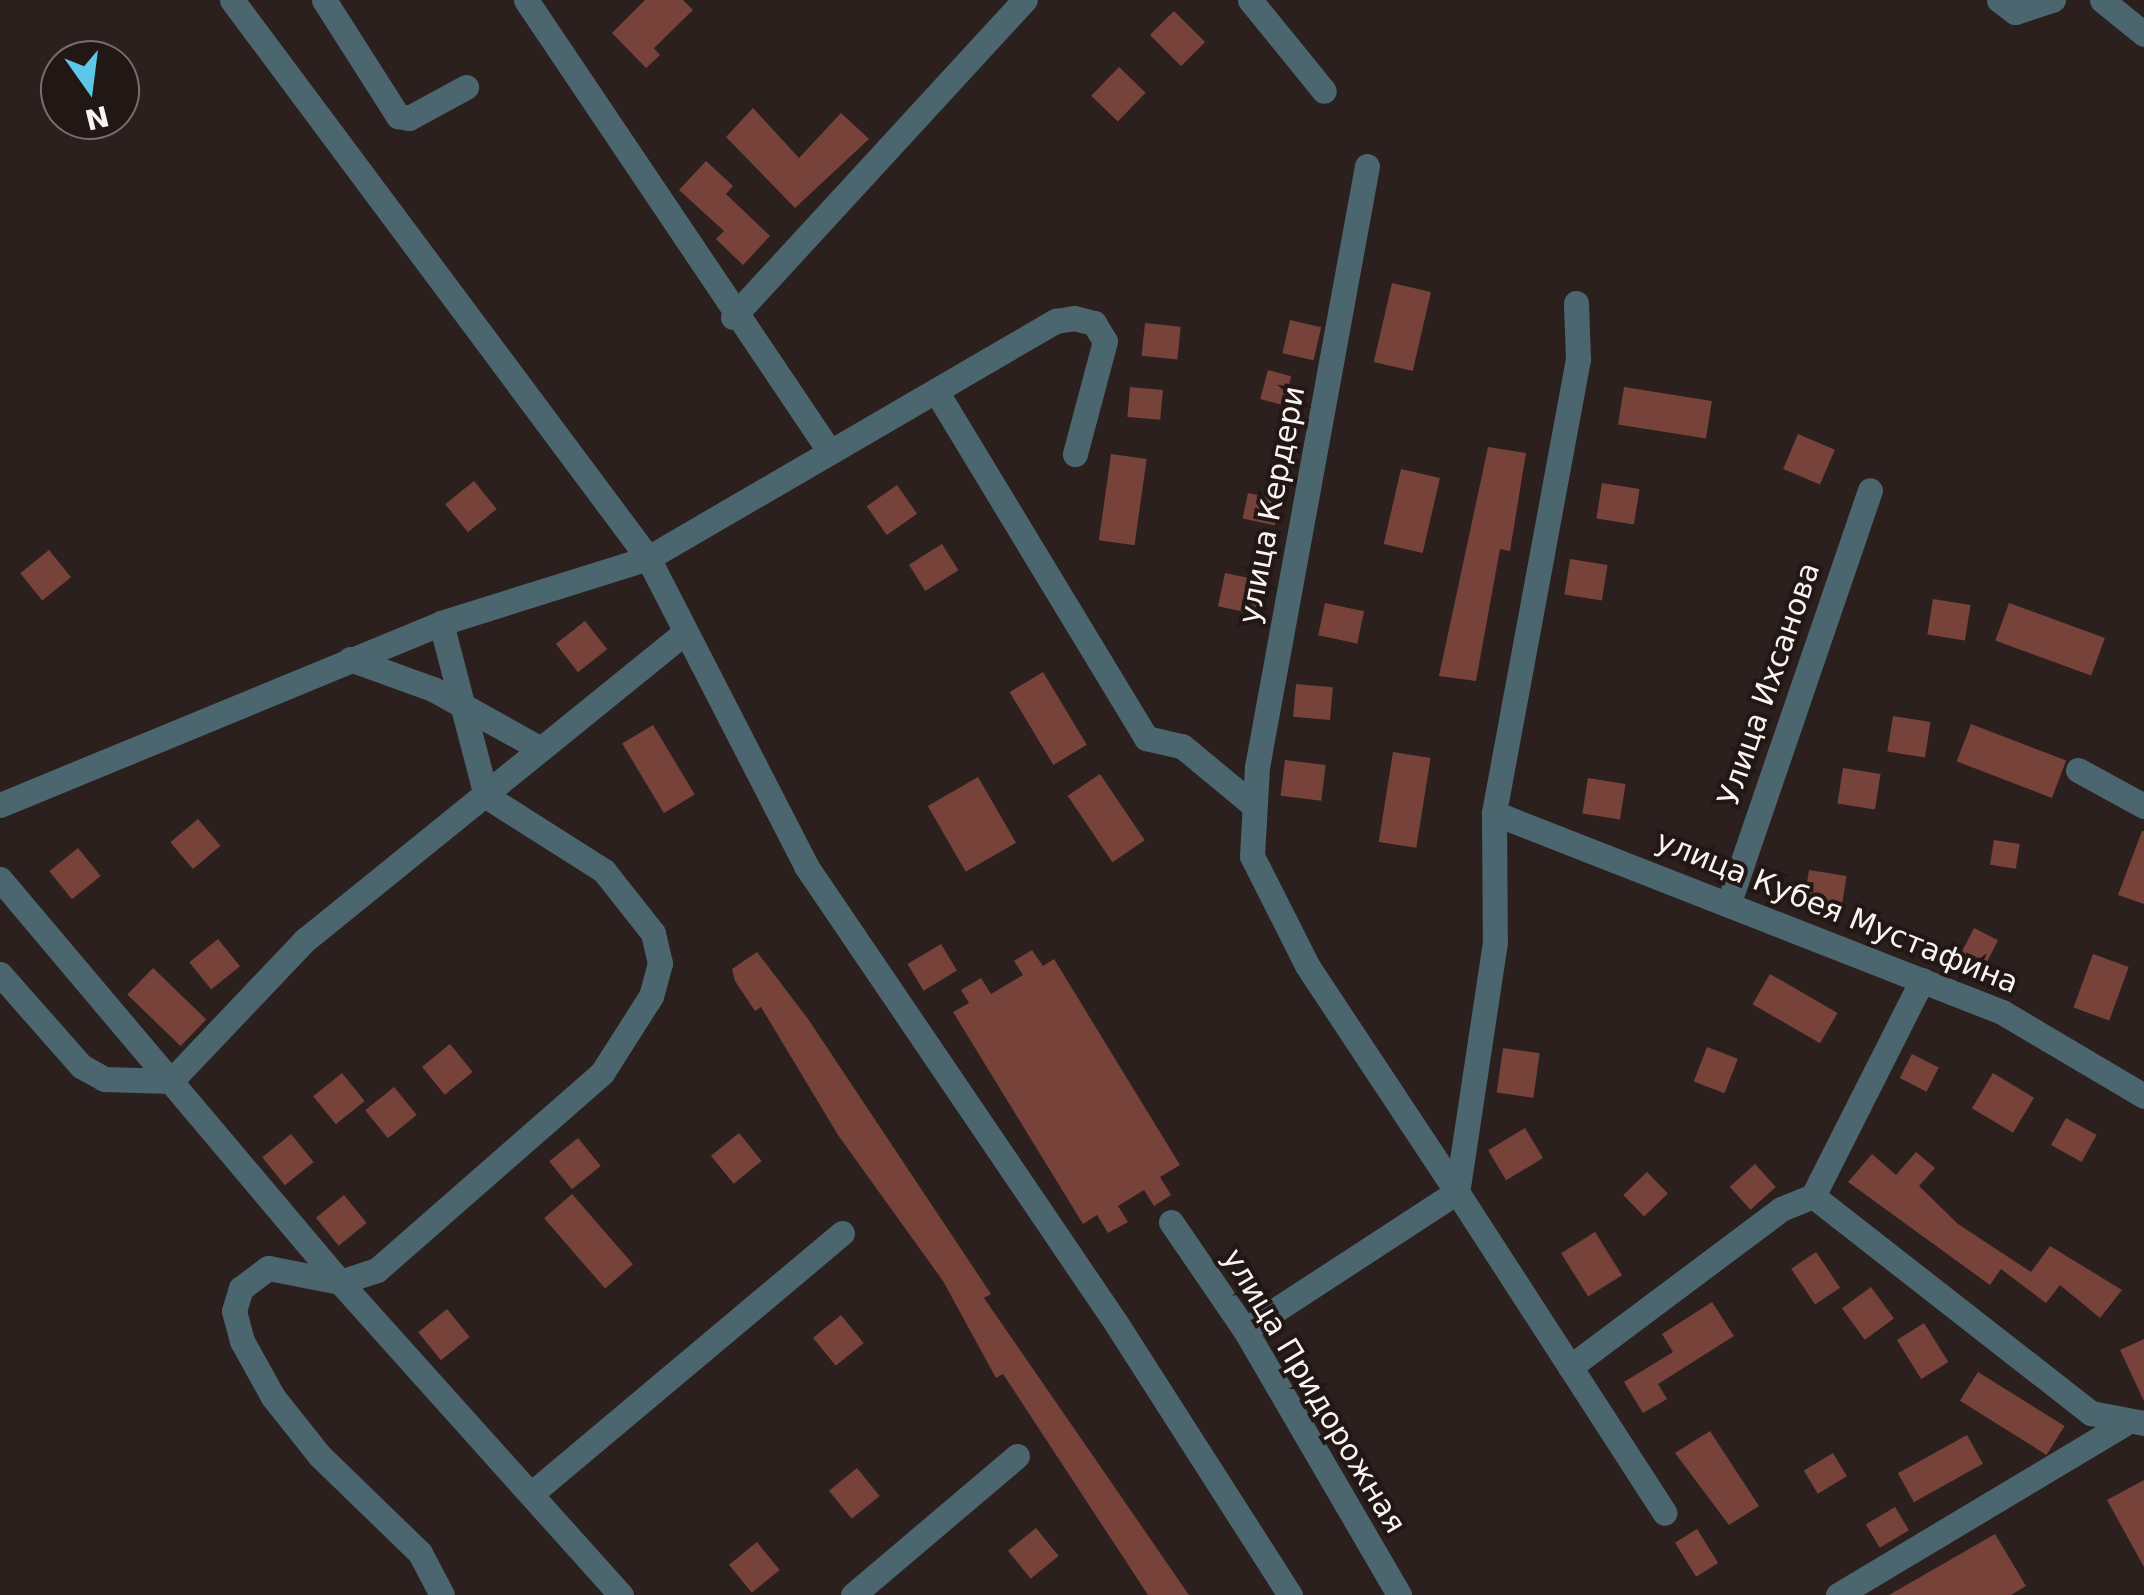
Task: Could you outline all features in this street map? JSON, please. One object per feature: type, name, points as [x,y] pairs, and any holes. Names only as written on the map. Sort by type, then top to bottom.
[{"type":"street","points":[[232,0],[648,558],[806,866],[1116,1322],[1290,1595]]},
{"type":"street","points":[[324,0],[398,116],[409,118],[466,87]]},
{"type":"street","points":[[733,317],[1025,0]]},
{"type":"street","points":[[1250,0],[1324,91]]},
{"type":"street","points":[[1999,0],[2015,12],[2052,0]]},
{"type":"street","points":[[2102,0],[2144,34]]},
{"type":"street","points":[[532,2],[733,317],[830,452]]},
{"type":"street","name":"улица Кердери","points":[[1367,166],[1252,804],[1252,856],[1307,964],[1458,1192]]},
{"type":"street","points":[[1576,303],[1578,359],[1494,813],[1495,942],[1458,1192],[1665,1514]]},
{"type":"street","points":[[0,805],[441,623],[648,558],[1056,321],[1094,322],[1105,341],[1075,454]]},
{"type":"street","points":[[936,390],[1146,738],[1182,746],[1252,804]]},
{"type":"street","name":"Улица Ихсанова","points":[[1730,899],[1870,490]]},
{"type":"street","points":[[441,623],[456,701],[486,796],[624,891],[653,933],[660,962],[651,996],[602,1073],[376,1270],[340,1282],[268,1268],[251,1274],[234,1311],[242,1342],[294,1424],[420,1553],[442,1595]]},
{"type":"street","points":[[0,974],[80,1066],[104,1079],[171,1081],[305,940],[486,796],[536,747],[684,634]]},
{"type":"street","points":[[350,659],[456,701],[536,747]]},
{"type":"street","points":[[2078,770],[2144,806]]},
{"type":"street","name":"улица Кубея Мустафина","points":[[1494,813],[1730,899],[1922,980],[2062,1043],[2144,1096]]},
{"type":"street","points":[[0,878],[340,1282],[621,1595]]},
{"type":"street","points":[[1570,1366],[1781,1208],[1813,1196],[1922,980]]},
{"type":"street","points":[[1245,1330],[1458,1192]]},
{"type":"street","points":[[1813,1196],[2091,1413],[2134,1424]]},
{"type":"street","name":"улица Придорожная","points":[[1171,1222],[1245,1330],[1399,1595]]},
{"type":"street","points":[[531,1494],[842,1233]]},
{"type":"street","points":[[1838,1595],[2134,1424]]},
{"type":"street","points":[[853,1595],[1017,1456]]},
{"type":"building","points":[[645,0],[683,0],[693,10],[654,48],[660,55],[646,68],[612,33]]},
{"type":"building","points":[[1174,11],[1205,42],[1181,66],[1150,35]]},
{"type":"building","points":[[1119,67],[1146,93],[1118,121],[1091,96]]},
{"type":"building","points":[[753,108],[799,158],[841,113],[869,139],[795,208],[726,137]]},
{"type":"building","points":[[706,161],[733,186],[726,194],[770,236],[743,265],[716,239],[724,231],[679,190]]},
{"type":"building","points":[[1392,283],[1431,292],[1413,371],[1374,362]]},
{"type":"building","points":[[1290,320],[1321,327],[1314,360],[1282,353]]},
{"type":"building","points":[[1145,323],[1181,327],[1177,360],[1142,356]]},
{"type":"building","points":[[1268,370],[1291,376],[1283,405],[1260,399]]},
{"type":"building","points":[[1130,387],[1163,390],[1160,420],[1127,417]]},
{"type":"building","points":[[1624,387],[1712,401],[1706,438],[1618,425]]},
{"type":"building","points":[[1798,434],[1835,450],[1820,485],[1783,469]]},
{"type":"building","points":[[1488,447],[1526,453],[1510,551],[1500,549],[1476,681],[1439,676]]},
{"type":"building","points":[[1111,454],[1147,459],[1135,545],[1099,540]]},
{"type":"building","points":[[1401,469],[1440,478],[1423,553],[1384,544]]},
{"type":"building","points":[[474,481],[497,509],[468,532],[445,504]]},
{"type":"building","points":[[1602,483],[1640,489],[1634,525],[1596,519]]},
{"type":"building","points":[[897,485],[917,514],[887,535],[867,506]]},
{"type":"building","points":[[1248,493],[1280,500],[1275,525],[1243,518]]},
{"type":"building","points":[[942,544],[958,570],[925,591],[909,565]]},
{"type":"building","points":[[49,550],[71,577],[42,600],[20,573]]},
{"type":"building","points":[[1570,559],[1608,565],[1602,601],[1564,595]]},
{"type":"building","points":[[1225,573],[1263,581],[1256,614],[1218,606]]},
{"type":"building","points":[[1933,599],[1971,605],[1965,641],[1927,635]]},
{"type":"building","points":[[1325,603],[1364,611],[1357,644],[1318,635]]},
{"type":"building","points":[[2009,603],[2105,638],[2091,675],[1995,641]]},
{"type":"building","points":[[585,621],[607,649],[578,672],[556,644]]},
{"type":"building","points":[[1043,672],[1087,745],[1053,765],[1010,692]]},
{"type":"building","points":[[1296,684],[1333,687],[1330,720],[1293,717]]},
{"type":"building","points":[[1893,716],[1931,722],[1925,758],[1887,752]]},
{"type":"building","points":[[1971,724],[2066,761],[2052,798],[1957,761]]},
{"type":"building","points":[[653,725],[695,794],[664,813],[622,744]]},
{"type":"building","points":[[1393,752],[1431,758],[1416,848],[1379,842]]},
{"type":"building","points":[[1285,760],[1326,765],[1321,801],[1281,796]]},
{"type":"building","points":[[1843,768],[1881,774],[1875,810],[1837,804]]},
{"type":"building","points":[[1100,774],[1145,840],[1112,862],[1068,796]]},
{"type":"building","points":[[978,777],[1016,843],[966,872],[928,806]]},
{"type":"building","points":[[1588,778],[1626,784],[1620,820],[1582,814]]},
{"type":"building","points":[[198,819],[220,846],[193,869],[170,842]]},
{"type":"building","points":[[2144,831],[2144,904],[2118,895]]},
{"type":"building","points":[[1994,840],[2020,844],[2016,869],[1990,865]]},
{"type":"building","points":[[78,848],[101,876],[72,899],[49,871]]},
{"type":"building","points":[[1809,870],[1847,876],[1841,912],[1803,906]]},
{"type":"building","points":[[1974,928],[1998,940],[1984,967],[1960,955]]},
{"type":"building","points":[[218,939],[240,966],[211,989],[189,962]]},
{"type":"building","points":[[941,944],[957,971],[924,991],[908,964]]},
{"type":"building","points":[[1032,950],[1043,966],[1054,959],[1180,1165],[1160,1177],[1171,1195],[1154,1206],[1144,1190],[1118,1206],[1128,1222],[1108,1233],[1097,1215],[1083,1224],[953,1012],[969,1003],[961,990],[981,978],[991,994],[1023,975],[1014,961]]},
{"type":"building","points":[[757,952],[808,1019],[991,1294],[984,1298],[1189,1595],[1148,1595],[1003,1374],[996,1378],[943,1281],[838,1135],[761,1007],[755,1011],[735,981],[732,969]]},
{"type":"building","points":[[2093,954],[2129,967],[2109,1021],[2074,1008]]},
{"type":"building","points":[[153,968],[206,1019],[181,1046],[127,995]]},
{"type":"building","points":[[1770,974],[1838,1013],[1820,1043],[1752,1004]]},
{"type":"building","points":[[450,1044],[473,1072],[445,1095],[422,1067]]},
{"type":"building","points":[[1707,1047],[1738,1059],[1725,1093],[1694,1082]]},
{"type":"building","points":[[1503,1048],[1540,1053],[1533,1098],[1497,1093]]},
{"type":"building","points":[[1912,1054],[1939,1068],[1926,1092],[1900,1078]]},
{"type":"building","points":[[342,1073],[365,1101],[336,1124],[313,1096]]},
{"type":"building","points":[[1993,1073],[2034,1098],[2013,1133],[1972,1108]]},
{"type":"building","points":[[394,1087],[417,1115],[388,1138],[365,1110]]},
{"type":"building","points":[[2066,1118],[2097,1135],[2082,1162],[2051,1145]]},
{"type":"building","points":[[1525,1128],[1543,1158],[1506,1180],[1488,1150]]},
{"type":"building","points":[[739,1133],[762,1161],[734,1184],[711,1156]]},
{"type":"building","points":[[291,1134],[314,1162],[285,1185],[262,1157]]},
{"type":"building","points":[[578,1138],[601,1166],[572,1189],[549,1161]]},
{"type":"building","points":[[1916,1152],[1935,1168],[1919,1186],[1958,1224],[2031,1272],[2050,1246],[2122,1290],[2100,1318],[2060,1285],[2046,1303],[2001,1269],[1990,1285],[1848,1182],[1872,1154],[1896,1175]]},
{"type":"building","points":[[1755,1164],[1776,1187],[1750,1210],[1730,1187]]},
{"type":"building","points":[[1647,1172],[1668,1194],[1644,1217],[1623,1195]]},
{"type":"building","points":[[572,1194],[633,1264],[605,1288],[544,1218]]},
{"type":"building","points":[[344,1195],[367,1223],[339,1246],[316,1218]]},
{"type":"building","points":[[1595,1232],[1622,1275],[1588,1296],[1561,1253]]},
{"type":"building","points":[[1816,1252],[1840,1288],[1815,1304],[1791,1269]]},
{"type":"building","points":[[1871,1287],[1894,1319],[1865,1340],[1842,1308]]},
{"type":"building","points":[[1712,1302],[1734,1336],[1658,1384],[1667,1399],[1643,1413],[1624,1382],[1673,1352],[1662,1334]]},
{"type":"building","points":[[447,1309],[470,1337],[441,1360],[418,1332]]},
{"type":"building","points":[[841,1315],[864,1343],[836,1366],[813,1338]]},
{"type":"building","points":[[1924,1323],[1948,1362],[1921,1379],[1897,1340]]},
{"type":"building","points":[[2144,1339],[2144,1401],[2120,1350]]},
{"type":"building","points":[[1978,1372],[2065,1426],[2046,1455],[1960,1401]]},
{"type":"building","points":[[1710,1431],[1759,1506],[1729,1525],[1675,1453]]},
{"type":"building","points":[[1967,1435],[1983,1464],[1914,1502],[1898,1473]]},
{"type":"building","points":[[1833,1453],[1847,1476],[1818,1494],[1804,1471]]},
{"type":"building","points":[[857,1468],[880,1496],[852,1519],[829,1491]]},
{"type":"building","points":[[2144,1480],[2144,1567],[2107,1500]]},
{"type":"building","points":[[1895,1507],[1909,1530],[1880,1548],[1866,1525]]},
{"type":"building","points":[[1036,1528],[1059,1556],[1031,1579],[1008,1551]]},
{"type":"building","points":[[1697,1529],[1718,1563],[1696,1577],[1675,1543]]},
{"type":"building","points":[[1995,1534],[2026,1586],[2011,1595],[1889,1595]]},
{"type":"building","points":[[757,1542],[780,1570],[752,1593],[729,1565]]}]
